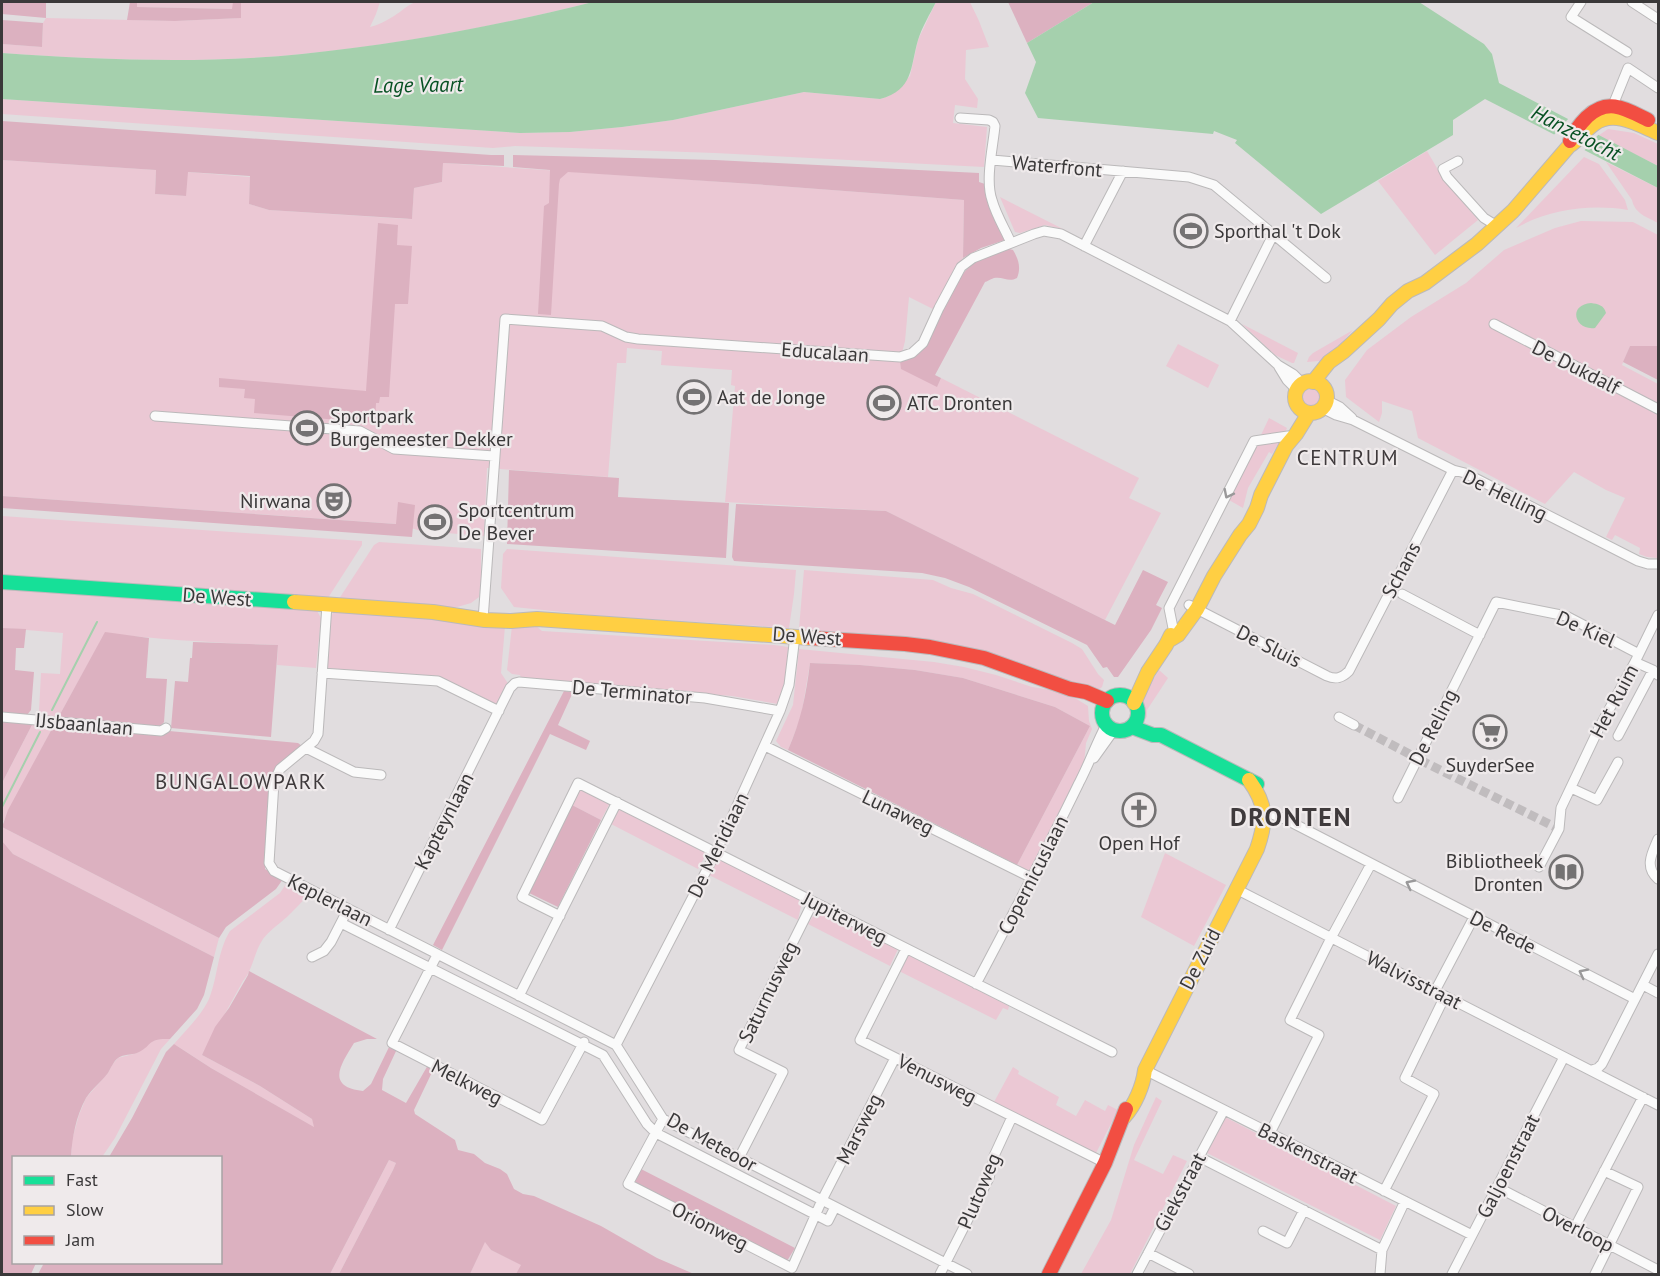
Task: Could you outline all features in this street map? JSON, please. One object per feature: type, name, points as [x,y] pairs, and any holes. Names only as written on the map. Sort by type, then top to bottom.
[{"type":"main road","points":[[1129,699],[1139,678],[1149,672],[1171,635],[1178,635],[1203,585],[1215,576],[1240,535],[1243,520],[1251,504],[1261,495],[1287,441],[1289,430],[1312,396],[1329,362],[1343,352],[1402,295],[1425,283],[1497,226],[1566,150],[1577,143],[1585,126],[1598,121],[1611,111],[1631,112],[1659,125]]},
{"type":"main road","points":[[1611,111],[1626,120],[1659,133]]},
{"type":"main road","name":"De West","points":[[2,582],[433,612],[461,618],[484,615],[519,622],[537,619],[930,647],[984,658],[1029,673],[1070,689],[1082,699],[1105,706]]},
{"type":"main road","points":[[1112,697],[1129,699],[1137,712],[1134,722],[1123,731],[1110,727],[1103,720],[1105,706],[1112,697]]},
{"type":"main road","points":[[1134,722],[1153,735],[1161,735],[1261,786],[1278,817]]},
{"type":"main road","name":"De Zuid","points":[[1049,1275],[1105,1162],[1124,1117],[1133,1085],[1145,1070],[1257,849],[1264,831],[1265,813],[1258,791],[1249,780]]},
{"type":"main road","name":"De Zuid","points":[[1257,849],[1269,835],[1278,817]]},
{"type":"street","points":[[1581,2],[1571,17],[1627,52]]},
{"type":"street","points":[[1632,2],[1659,19]]},
{"type":"street","points":[[1611,111],[1628,68],[1659,88]]},
{"type":"street","points":[[960,118],[989,120],[995,126],[989,171],[991,199],[1011,243]]},
{"type":"street","name":"Waterfront","points":[[992,160],[1189,177],[1203,181],[1214,185],[1326,278]]},
{"type":"street","points":[[1458,160],[1443,169],[1447,177],[1484,218],[1497,226]]},
{"type":"street","name":"Waterfront","points":[[1084,246],[1123,171]]},
{"type":"street","name":"Educalaan","points":[[484,615],[505,319],[602,326],[626,337],[638,339],[900,357],[912,353],[923,343],[961,267],[973,258],[1044,231],[1061,234],[1230,321],[1278,365],[1293,374],[1312,396]]},
{"type":"street","points":[[1230,321],[1273,235]]},
{"type":"street","name":"De Dukdalf","points":[[1494,324],[1659,409]]},
{"type":"street","name":"De Helling","points":[[1312,396],[1336,416],[1353,420],[1453,470],[1475,478],[1638,561],[1659,564]]},
{"type":"street","points":[[155,417],[360,431],[394,449],[494,456]]},
{"type":"street","points":[[1171,635],[1168,608],[1254,441],[1287,441]]},
{"type":"street","name":"Schans","points":[[1349,671],[1453,470]]},
{"type":"street","points":[[1402,594],[1480,635]]},
{"type":"street","name":"De Reling","points":[[1398,798],[1497,602]]},
{"type":"street","name":"De Kiel","points":[[1497,602],[1566,616],[1637,658],[1656,673]]},
{"type":"street","name":"Keplerlaan","points":[[327,605],[318,734],[314,741],[280,769],[274,782],[269,863],[274,871],[388,930]]},
{"type":"street","name":"De Sluis","points":[[1193,607],[1327,676],[1338,678],[1349,671]]},
{"type":"street","name":"Het Ruim","points":[[1539,867],[1557,828],[1561,808],[1599,728],[1659,615]]},
{"type":"street","name":"De Meridiaan","points":[[616,1045],[716,852],[765,746],[789,685],[795,636]]},
{"type":"street","points":[[322,673],[438,681],[499,711]]},
{"type":"street","name":"Het Ruim","points":[[1618,736],[1656,673]]},
{"type":"street","name":"De Terminator","points":[[499,711],[510,688],[514,683],[519,682],[705,698],[780,711]]},
{"type":"street","name":"Kapteynlaan","points":[[388,930],[499,711]]},
{"type":"street","name":"IJsbaanlaan","points":[[2,717],[160,731],[166,728]]},
{"type":"street","points":[[1339,717],[1354,725]]},
{"type":"street","name":"Copernicuslaan","points":[[976,984],[1089,764],[1096,744],[1110,727]]},
{"type":"street","name":"Lunaweg","points":[[765,746],[1032,878]]},
{"type":"street","points":[[306,748],[354,772],[381,776]]},
{"type":"street","name":"Het Ruim","points":[[1571,788],[1597,800],[1618,762]]},
{"type":"street","name":"Jupiterweg","points":[[560,916],[522,897],[578,783],[1112,1052]]},
{"type":"street","points":[[519,996],[617,802]]},
{"type":"street","name":"De Rede","points":[[1278,817],[1635,999]]},
{"type":"street","points":[[1659,839],[1650,862],[1652,871],[1659,879]]},
{"type":"street","points":[[1270,1133],[1319,1035],[1290,1020],[1371,864]]},
{"type":"street","name":"Walvisstraat","points":[[1236,889],[1659,1105]]},
{"type":"street","name":"Saturnusweg","points":[[739,1158],[783,1072],[738,1050],[813,902]]},
{"type":"street","points":[[312,957],[324,951],[332,942],[348,909]]},
{"type":"street","points":[[1435,991],[1474,917]]},
{"type":"street","points":[[341,923],[603,1055],[647,1124],[656,1132],[828,1221],[835,1207]]},
{"type":"street","points":[[388,930],[616,1045]]},
{"type":"street","name":"Venusweg","points":[[906,949],[860,1040],[1105,1162]]},
{"type":"street","name":"Melkweg","points":[[437,955],[392,1043],[543,1120],[589,1032]]},
{"type":"street","points":[[1592,1070],[1602,1064],[1657,960]]},
{"type":"street","points":[[1643,985],[1659,993]]},
{"type":"street","points":[[1384,1191],[1434,1094],[1405,1078],[1445,996]]},
{"type":"street","name":"De Meteoor","points":[[616,1045],[663,1119],[967,1275]]},
{"type":"street","name":"Galjoenstraat","points":[[1452,1275],[1564,1057]]},
{"type":"street","name":"Marsweg","points":[[822,1200],[895,1058]]},
{"type":"street","name":"Baskenstraat","points":[[1145,1070],[1472,1235]]},
{"type":"street","points":[[1575,1227],[1643,1097]]},
{"type":"street","name":"Giekstraat","points":[[1137,1275],[1224,1110]]},
{"type":"street","name":"Plutoweg","points":[[940,1275],[989,1178],[994,1156],[1012,1117]]},
{"type":"street","name":"Orionweg","points":[[663,1119],[628,1184],[792,1268],[822,1200]]},
{"type":"street","points":[[1199,1157],[1382,1250]]},
{"type":"street","points":[[1595,1275],[1638,1187],[1604,1171]]},
{"type":"street","name":"Overloop","points":[[1497,1187],[1659,1270]]},
{"type":"street","points":[[1380,1275],[1382,1250],[1405,1201]]},
{"type":"street","points":[[1263,1231],[1287,1243],[1304,1210]]},
{"type":"street","points":[[1148,1253],[1190,1275]]},
{"type":"shaded area","points":[[2,2],[46,2],[46,18],[2,14]]},
{"type":"shaded area","points":[[130,2],[137,2],[137,7],[232,9],[233,2],[241,2],[241,18],[175,21],[127,20]]},
{"type":"shaded area","points":[[137,2],[233,2],[233,9],[137,7]]},
{"type":"shaded area","points":[[241,2],[380,2],[370,27],[388,20],[416,2],[593,2],[448,33],[302,54],[227,59],[152,60],[2,53],[2,44],[42,47],[43,23],[46,18],[175,21],[240,18]]},
{"type":"shaded area","points":[[936,2],[970,2],[989,47],[966,50],[965,79],[978,99],[977,108],[955,105],[953,123],[987,127],[984,167],[715,153],[515,146],[493,148],[2,114],[2,99],[520,133],[570,132],[673,120],[804,92],[880,99],[889,96],[910,76],[918,40]]},
{"type":"shaded area","points":[[1008,2],[1094,2],[1027,43]]},
{"type":"shaded area","points":[[2,20],[43,23],[42,47],[2,44]]},
{"type":"shaded area","points":[[2,121],[504,155],[504,166],[443,163],[442,182],[414,188],[412,219],[269,210],[249,204],[250,176],[188,172],[186,196],[155,194],[156,170],[2,160]]},
{"type":"shaded area","points":[[1608,129],[1634,133],[1658,144],[1658,166],[1598,136]]},
{"type":"shaded area","points":[[1427,151],[1444,180],[1478,220],[1435,255],[1378,181]]},
{"type":"shaded area","points":[[513,155],[715,160],[979,173],[979,182],[985,184],[1008,239],[981,248],[963,258],[964,200],[568,172],[560,179],[559,184],[551,315],[538,314],[544,206],[549,203],[550,170],[513,167]]},
{"type":"shaded area","points":[[1584,157],[1599,164],[1625,200],[1628,210],[1585,208],[1556,212],[1516,228]]},
{"type":"shaded area","name":"Sportpark Burgemeester Dekker","points":[[2,160],[156,170],[155,194],[185,196],[187,172],[250,177],[249,204],[269,210],[407,219],[412,218],[414,188],[442,182],[443,163],[964,200],[963,258],[933,309],[909,297],[905,341],[900,361],[937,386],[941,378],[1139,478],[1129,498],[1161,513],[1105,620],[886,511],[725,502],[735,386],[731,385],[732,370],[661,365],[662,351],[627,348],[626,363],[617,363],[608,477],[487,468],[484,536],[421,531],[397,524],[2,496]]},
{"type":"shaded area","points":[[1606,162],[1658,188],[1658,223],[1636,209]]},
{"type":"shaded area","points":[[1000,197],[1063,229],[1045,225],[1020,233],[1015,232]]},
{"type":"shaded area","points":[[1581,221],[1633,222],[1658,235],[1658,346],[1630,346],[1622,365],[1658,384],[1658,558],[1639,554],[1640,548],[1615,535],[1612,540],[1606,537],[1625,498],[1574,472],[1545,504],[1418,438],[1412,411],[1382,401],[1379,422],[1346,397],[1345,380],[1367,350],[1411,317],[1466,283],[1504,250],[1555,228]]},
{"type":"shaded area","points":[[378,223],[398,225],[397,245],[412,246],[408,304],[395,304],[389,397],[380,397],[379,403],[376,403],[375,423],[254,413],[255,399],[244,398],[245,389],[219,387],[219,378],[366,391]]},
{"type":"shaded area","points":[[1006,248],[1013,250],[1017,257],[1019,267],[1017,278],[1011,280],[994,278],[985,282],[935,375],[941,378],[937,387],[901,369],[900,361],[914,356],[932,331],[962,275],[982,258]]},
{"type":"shaded area","points":[[1242,324],[1298,353],[1294,363],[1275,355]]},
{"type":"shaded area","points":[[1353,330],[1323,364],[1319,361],[1307,362],[1313,353]]},
{"type":"shaded area","points":[[1178,344],[1219,365],[1208,388],[1166,366]]},
{"type":"shaded area","points":[[1630,346],[1658,346],[1658,380],[1623,362]]},
{"type":"shaded area","points":[[1311,389],[1317,392],[1320,398],[1317,404],[1311,407],[1305,404],[1302,398],[1305,392]]},
{"type":"shaded area","points":[[1269,418],[1287,428],[1285,432],[1267,437],[1261,435]]},
{"type":"shaded area","points":[[1281,439],[1272,454],[1269,452],[1248,488],[1243,508],[1229,500],[1256,447],[1259,444]]},
{"type":"shaded area","points":[[509,470],[619,478],[618,497],[729,503],[726,558],[507,544]]},
{"type":"shaded area","points":[[2,496],[396,524],[398,502],[415,505],[412,537],[2,508]]},
{"type":"shaded area","points":[[736,504],[886,511],[1115,625],[1143,570],[1168,582],[1156,605],[1162,608],[1151,630],[1118,677],[1114,677],[1107,667],[1103,668],[1087,645],[969,587],[945,578],[922,573],[734,561],[732,557]]},
{"type":"shaded area","points":[[2,516],[362,541],[362,545],[326,601],[2,578]]},
{"type":"shaded area","points":[[379,542],[481,549],[479,597],[471,603],[457,607],[337,602],[374,545]]},
{"type":"shaded area","points":[[507,549],[796,570],[789,628],[592,615],[514,607],[501,588],[503,554]]},
{"type":"shaded area","points":[[804,570],[933,580],[973,594],[1082,649],[1104,680],[1102,687],[1096,692],[908,639],[810,631],[799,628]]},
{"type":"shaded area","points":[[2,586],[316,609],[321,618],[316,668],[277,665],[278,645],[148,638],[105,633],[58,718],[47,717],[39,711],[41,673],[60,674],[63,633],[2,628]]},
{"type":"shaded area","points":[[334,612],[381,614],[505,626],[501,673],[509,685],[497,706],[438,676],[326,668],[331,616]]},
{"type":"shaded area","points":[[512,626],[536,626],[542,631],[788,647],[786,677],[778,704],[732,696],[521,678],[520,675],[512,674],[507,670]]},
{"type":"shaded area","points":[[2,628],[26,629],[24,648],[16,648],[15,670],[34,672],[31,710],[27,715],[2,713]]},
{"type":"shaded area","points":[[105,632],[149,638],[146,678],[167,679],[164,722],[161,726],[58,718]]},
{"type":"shaded area","points":[[193,642],[278,645],[271,737],[171,728],[175,681],[188,682]]},
{"type":"shaded area","points":[[799,649],[964,667],[1032,687],[1065,692],[1088,706],[1092,729],[1086,743],[1084,764],[1029,872],[1017,865],[1090,726],[1055,707],[963,678],[915,670],[810,663],[801,717],[788,750],[776,741],[793,705]]},
{"type":"shaded area","points":[[810,663],[915,670],[963,678],[1055,707],[1090,726],[1017,865],[788,750],[802,708]]},
{"type":"shaded area","points":[[1159,670],[1168,678],[1147,710],[1147,718],[1143,712],[1143,699]]},
{"type":"shaded area","points":[[564,691],[573,692],[558,725],[590,741],[586,750],[550,734],[442,950],[433,945]]},
{"type":"shaded area","points":[[2,720],[33,723],[2,783]]},
{"type":"shaded area","points":[[33,723],[54,725],[2,824],[2,783]]},
{"type":"shaded area","points":[[54,725],[162,735],[169,731],[298,743],[302,746],[280,763],[271,774],[265,869],[283,879],[276,889],[226,927],[219,938],[2,827],[8,810]]},
{"type":"shaded area","points":[[582,786],[611,801],[601,820],[572,805]]},
{"type":"shaded area","points":[[572,805],[601,820],[558,907],[527,892]]},
{"type":"shaded area","points":[[620,806],[708,851],[698,869],[611,824]]},
{"type":"shaded area","points":[[2,827],[219,938],[214,957],[13,854],[2,841]]},
{"type":"shaded area","points":[[2,841],[13,854],[214,957],[204,995],[197,1009],[170,1039],[153,1041],[137,1053],[118,1058],[86,1098],[75,1127],[71,1156],[12,1156],[12,1264],[36,1264],[31,1274],[2,1274]]},
{"type":"shaded area","points":[[1165,853],[1226,885],[1194,946],[1141,917]]},
{"type":"shaded area","points":[[717,856],[798,897],[801,906],[798,920],[707,874]]},
{"type":"shaded area","points":[[288,881],[310,893],[263,939],[249,972],[202,1055],[260,1086],[312,1119],[315,1128],[174,1044],[198,1017],[209,999],[222,947],[230,931],[280,893]]},
{"type":"shaded area","points":[[821,910],[898,949],[890,966],[808,924],[815,913]]},
{"type":"shaded area","points":[[907,954],[1009,1006],[1008,1010],[1003,1008],[996,1020],[899,971]]},
{"type":"shaded area","points":[[249,971],[377,1039],[354,1043],[339,1073],[344,1085],[363,1091],[371,1084],[390,1045],[397,1049],[383,1079],[382,1090],[406,1103],[428,1065],[434,1068],[414,1110],[415,1114],[455,1140],[458,1150],[474,1154],[485,1163],[500,1169],[507,1174],[514,1189],[523,1194],[534,1196],[601,1226],[657,1258],[694,1274],[516,1274],[521,1265],[491,1250],[485,1242],[470,1274],[339,1274],[393,1170],[396,1163],[389,1160],[330,1274],[38,1274],[43,1264],[222,1264],[222,1156],[110,1156],[166,1052],[174,1044],[314,1127],[312,1119],[260,1086],[202,1055],[215,1027]]},
{"type":"shaded area","points":[[170,1039],[161,1049],[115,1138],[103,1156],[71,1156],[72,1140],[86,1098],[118,1058],[137,1053],[150,1042]]},
{"type":"shaded area","points":[[1013,1067],[1019,1071],[1018,1074],[1059,1097],[1056,1105],[1076,1116],[1085,1100],[1105,1111],[1108,1105],[1118,1110],[1096,1153],[994,1102]]},
{"type":"shaded area","points":[[1156,1097],[1162,1101],[1134,1160],[1163,1174],[1173,1155],[1187,1161],[1130,1274],[1081,1274],[1111,1220],[1134,1145]]},
{"type":"shaded area","points":[[1225,1117],[1396,1206],[1380,1240],[1207,1153]]},
{"type":"shaded area","points":[[389,1160],[396,1163],[393,1170],[339,1274],[330,1274]]},
{"type":"shaded area","points":[[639,1168],[795,1248],[787,1261],[632,1182]]},
{"type":"shaded area","points":[[485,1241],[491,1250],[522,1265],[516,1274],[470,1274]]},
{"type":"water","name":"Lage Vaart","points":[[593,2],[936,2],[920,35],[909,76],[899,90],[891,95],[880,99],[804,92],[673,120],[622,127],[570,132],[520,133],[2,99],[2,53],[152,60],[227,59],[302,54],[448,33]]},
{"type":"water","name":"Hanzetocht","points":[[1094,2],[1419,2],[1484,44],[1492,54],[1499,83],[1658,166],[1658,188],[1485,99],[1453,120],[1453,135],[1321,214],[1235,143],[1237,140],[1214,131],[1213,134],[1038,118],[1025,93],[1036,62],[1027,43]]},
{"type":"water","points":[[1591,303],[1598,304],[1606,313],[1595,328],[1583,326],[1576,317],[1579,308]]},
{"type":"pier","points":[[1569,118],[1599,134],[1582,153],[1552,137]]},
{"type":"waterway","points":[[52,710],[97,622]]},
{"type":"waterway","points":[[2,807],[40,732]]},
{"type":"tunnel","points":[[1354,725],[1415,757]]},
{"type":"tunnel","points":[[1420,760],[1555,827]]},
{"type":"traffic: fast","points":[[2,582],[294,602]]},
{"type":"traffic: fast","points":[[1120,695],[1133,700],[1138,713],[1133,726],[1120,731],[1107,726],[1102,713],[1107,700],[1120,695]]},
{"type":"traffic: fast","points":[[1132,727],[1153,735],[1161,735],[1257,784]]},
{"type":"traffic: slow","points":[[1313,382],[1329,362],[1379,319],[1392,304],[1408,291],[1425,283],[1477,244],[1513,211],[1569,146],[1594,124],[1602,120],[1618,118],[1658,133]]},
{"type":"traffic: slow","points":[[1311,381],[1322,386],[1327,397],[1322,408],[1311,413],[1300,408],[1295,397],[1300,386],[1311,381]]},
{"type":"traffic: slow","points":[[1168,641],[1178,635],[1197,609],[1214,576],[1249,524],[1286,446],[1309,413]]},
{"type":"traffic: slow","points":[[294,602],[433,612],[485,620],[537,619],[811,638]]},
{"type":"traffic: slow","points":[[1134,703],[1148,672],[1171,635]]},
{"type":"traffic: slow","points":[[1124,1117],[1135,1101],[1145,1070],[1257,849],[1264,813],[1259,797],[1249,780]]},
{"type":"traffic: jam","points":[[1570,141],[1584,120],[1602,107],[1625,109],[1648,120]]},
{"type":"traffic: jam","points":[[811,638],[905,644],[984,658],[1107,701]]},
{"type":"traffic: jam","points":[[1049,1274],[1105,1163],[1126,1109]]},
{"type":"place","name":"Sporthal 't Dok","points":[[1191,231]]},
{"type":"place","name":"Aat de Jonge","points":[[694,397]]},
{"type":"place","name":"ATC Dronten","points":[[884,403]]},
{"type":"place","name":"Sportpark Burgemeester Dekker","points":[[307,428]]},
{"type":"place","name":"Nirwana","points":[[334,501]]},
{"type":"place","name":"Sportcentrum De Bever","points":[[435,522]]},
{"type":"place","name":"SuyderSee","points":[[1490,732]]},
{"type":"place","name":"Open Hof","points":[[1139,810]]},
{"type":"place","name":"Bibliotheek Dronten","points":[[1566,872]]},
{"type":"district","name":"CENTRUM","points":[[1348,458]]},
{"type":"district","name":"BUNGALOWPARK","points":[[241,782]]},
{"type":"district","name":"DRONTEN","points":[[1291,817]]}]
